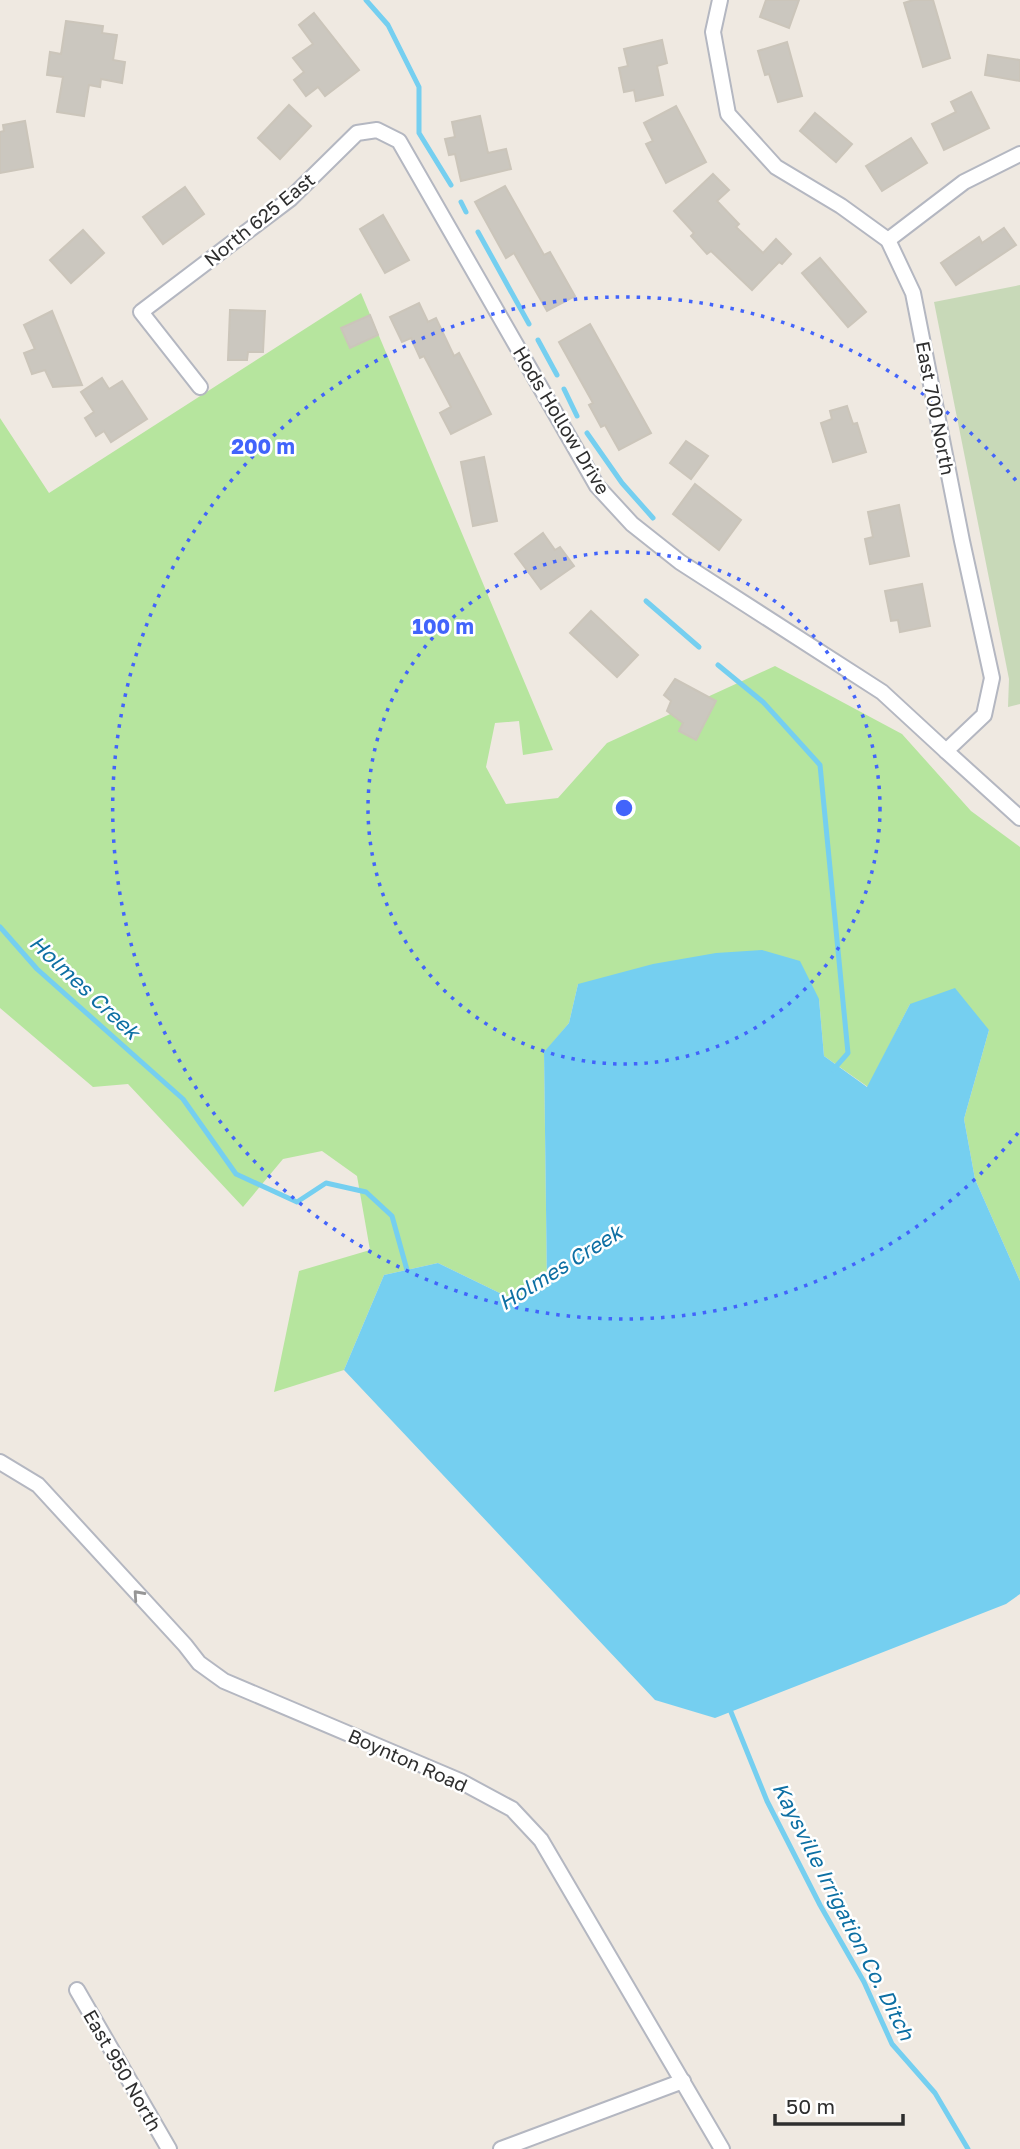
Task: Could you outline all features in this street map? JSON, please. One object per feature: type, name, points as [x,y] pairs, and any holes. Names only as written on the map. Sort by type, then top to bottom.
[{"type":"street","name":"East 700 North","points":[[720,0],[713,32],[728,114],[776,167],[841,206],[888,240],[913,293],[992,678],[984,715],[946,751]]},
{"type":"street","name":"North 625 East","points":[[200,387],[141,312],[290,199],[357,133],[377,130]]},
{"type":"street","name":"Hods Hollow Drive","points":[[377,130],[399,141],[597,486],[632,524],[680,562],[882,692],[946,751]]},
{"type":"street","points":[[888,240],[964,182],[1020,154]]},
{"type":"street","points":[[946,751],[1020,818]]},
{"type":"street","name":"Boynton Road","points":[[0,1462],[38,1485],[199,1663],[224,1681],[460,1781],[512,1809],[541,1840],[722,2149]]},
{"type":"street","name":"East 950 North","points":[[77,1990],[169,2149]]},
{"type":"street","points":[[501,2149],[683,2081]]},
{"type":"green space","points":[[1020,285],[1020,704],[1008,707],[1009,679],[934,302]]},
{"type":"green space","points":[[361,293],[553,750],[523,755],[519,721],[495,723],[486,767],[506,804],[558,798],[607,743],[775,666],[902,734],[971,811],[1020,847],[1020,1281],[975,1179],[964,1119],[989,1030],[910,1004],[868,1087],[824,1056],[819,999],[578,984],[569,1023],[544,1053],[547,1287],[518,1302],[438,1263],[384,1275],[344,1370],[274,1392],[299,1271],[370,1250],[357,1176],[322,1151],[283,1159],[243,1207],[128,1084],[93,1087],[0,1008],[0,418],[49,493]]},
{"type":"water","points":[[762,950],[800,961],[819,999],[824,1056],[867,1087],[910,1004],[955,988],[989,1030],[964,1119],[975,1179],[1020,1281],[1020,1594],[1006,1604],[715,1718],[655,1700],[344,1370],[384,1275],[438,1263],[518,1302],[547,1287],[544,1052],[569,1023],[578,984],[653,964],[716,953]]},
{"type":"building","points":[[766,0],[799,0],[789,28],[760,17]]},
{"type":"building","points":[[933,0],[950,58],[923,67],[904,3]]},
{"type":"building","points":[[314,13],[359,70],[325,96],[318,87],[306,96],[294,80],[304,72],[293,58],[313,44],[299,25]]},
{"type":"building","points":[[66,21],[103,26],[102,33],[117,35],[113,60],[125,62],[122,83],[101,79],[100,87],[89,85],[84,116],[57,112],[63,77],[47,75],[50,52],[61,54]]},
{"type":"building","points":[[662,40],[667,63],[657,66],[663,95],[636,101],[634,90],[624,92],[619,68],[628,66],[624,49]]},
{"type":"building","points":[[787,42],[802,96],[778,102],[769,74],[765,75],[758,51]]},
{"type":"building","points":[[988,55],[1020,60],[1020,81],[985,75]]},
{"type":"building","points":[[971,92],[989,128],[944,150],[932,124],[956,112],[951,102]]},
{"type":"building","points":[[289,105],[311,126],[280,159],[258,138]]},
{"type":"building","points":[[676,106],[706,162],[666,183],[646,144],[653,141],[644,123]]},
{"type":"building","points":[[815,113],[852,144],[836,162],[800,131]]},
{"type":"building","points":[[480,116],[488,153],[506,149],[511,169],[461,181],[455,154],[449,155],[445,139],[455,137],[452,122]]},
{"type":"building","points":[[25,121],[33,167],[0,173],[0,132],[4,131],[3,125]]},
{"type":"building","points":[[911,138],[927,163],[882,191],[866,166]]},
{"type":"building","points":[[713,174],[729,190],[717,201],[739,224],[736,227],[763,253],[776,239],[791,254],[782,264],[779,262],[752,290],[711,251],[707,254],[691,236],[694,233],[674,211]]},
{"type":"building","points":[[505,186],[544,255],[550,252],[575,296],[547,311],[514,253],[506,258],[475,202]]},
{"type":"building","points":[[185,187],[204,214],[163,244],[143,217]]},
{"type":"building","points":[[383,215],[409,260],[385,273],[360,229]]},
{"type":"building","points":[[1004,228],[1016,245],[956,285],[941,263],[979,237],[982,243]]},
{"type":"building","points":[[83,230],[104,253],[71,283],[50,260]]},
{"type":"building","points":[[820,258],[866,312],[848,327],[802,273]]},
{"type":"building","points":[[419,303],[428,322],[436,318],[454,356],[459,353],[491,414],[451,434],[440,413],[451,407],[424,356],[420,358],[411,338],[402,342],[390,317]]},
{"type":"building","points":[[230,310],[265,311],[263,352],[248,352],[247,360],[228,360]]},
{"type":"building","points":[[52,311],[82,385],[53,387],[45,370],[32,374],[24,353],[35,349],[24,325]]},
{"type":"building","points":[[370,315],[378,335],[350,348],[341,328]]},
{"type":"building","points":[[590,324],[651,433],[619,450],[605,425],[601,427],[589,405],[593,403],[559,342]]},
{"type":"building","points":[[102,378],[109,389],[122,381],[147,419],[111,442],[104,431],[96,436],[85,418],[94,412],[81,392]]},
{"type":"building","points":[[847,406],[853,424],[857,423],[866,452],[833,462],[821,423],[832,419],[830,411]]},
{"type":"building","points":[[686,441],[708,456],[691,479],[670,463]]},
{"type":"building","points":[[484,457],[497,521],[473,526],[461,462]]},
{"type":"building","points":[[695,484],[741,520],[719,550],[673,514]]},
{"type":"building","points":[[899,505],[909,556],[870,564],[865,539],[873,537],[868,512]]},
{"type":"building","points":[[543,533],[555,550],[560,547],[574,566],[541,589],[515,554]]},
{"type":"building","points":[[922,584],[930,626],[900,632],[898,620],[891,621],[885,591]]},
{"type":"building","points":[[591,611],[638,655],[617,677],[570,633]]},
{"type":"building","points":[[675,679],[716,701],[696,740],[679,731],[683,723],[667,711],[671,701],[664,695]]},
{"type":"waterway","points":[[366,0],[388,25],[419,87],[419,133],[451,185]]},
{"type":"waterway","points":[[461,202],[466,212]]},
{"type":"waterway","points":[[478,232],[529,324]]},
{"type":"waterway","points":[[538,340],[557,375]]},
{"type":"waterway","points":[[564,389],[577,416]]},
{"type":"waterway","points":[[587,433],[622,483],[653,518]]},
{"type":"waterway","points":[[646,601],[699,647]]},
{"type":"waterway","points":[[718,665],[763,702],[820,765],[848,1053],[833,1070]]},
{"type":"waterway","name":"Holmes Creek","points":[[0,927],[37,969],[183,1099],[236,1174],[297,1202],[326,1183],[366,1192],[392,1216],[407,1270],[412,1275]]},
{"type":"waterway","name":"Kaysville Irrigation Co. Ditch","points":[[731,1712],[767,1801],[820,1905],[864,1982],[892,2044],[935,2093],[968,2149]]}]
